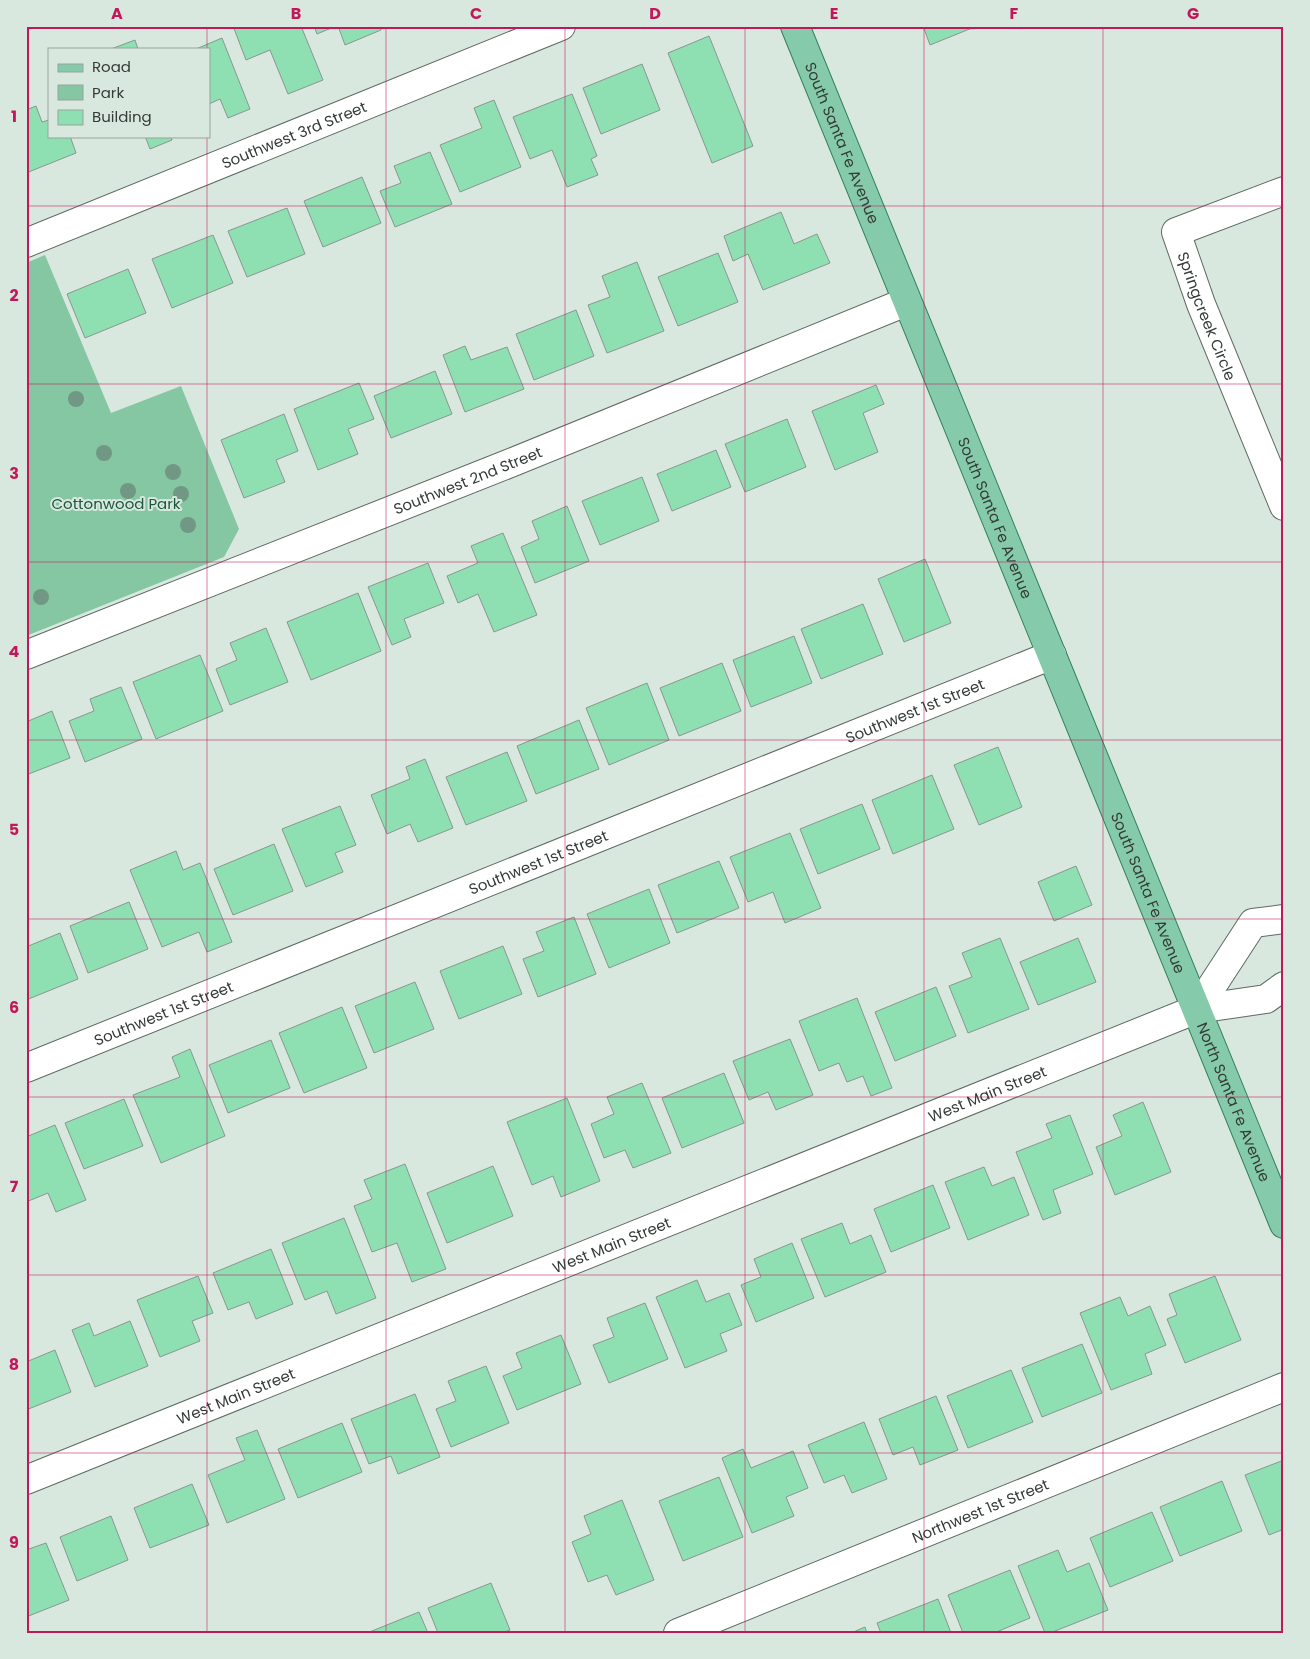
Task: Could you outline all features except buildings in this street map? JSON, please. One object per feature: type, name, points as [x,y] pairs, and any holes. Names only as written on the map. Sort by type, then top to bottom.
[{"type":"main road","name":"South Santa Fe Avenue","points":[[795,26],[1196,1009]]},
{"type":"main road","name":"North Santa Fe Avenue","points":[[1196,1009],[1284,1224]]},
{"type":"street","name":"Southwest 3rd Street","points":[[26,243],[560,26]]},
{"type":"street","name":"Springcreek Circle","points":[[1284,191],[1176,232],[1201,304],[1284,506]]},
{"type":"street","name":"Southwest 2nd Street","points":[[26,655],[508,464],[906,302]]},
{"type":"street","name":"Southwest 1st Street","points":[[26,1068],[1052,655]]},
{"type":"street","points":[[1196,1009],[1254,923],[1284,919]]},
{"type":"street","name":"West Main Street","points":[[26,1480],[1196,1009],[1266,999],[1284,986]]},
{"type":"street","name":"Northwest 1st Street","points":[[678,1633],[1284,1388]]},
{"type":"green space","name":"Cottonwood Park","points":[[45,255],[111,413],[181,386],[239,529],[224,557],[26,636],[26,263]]}]
